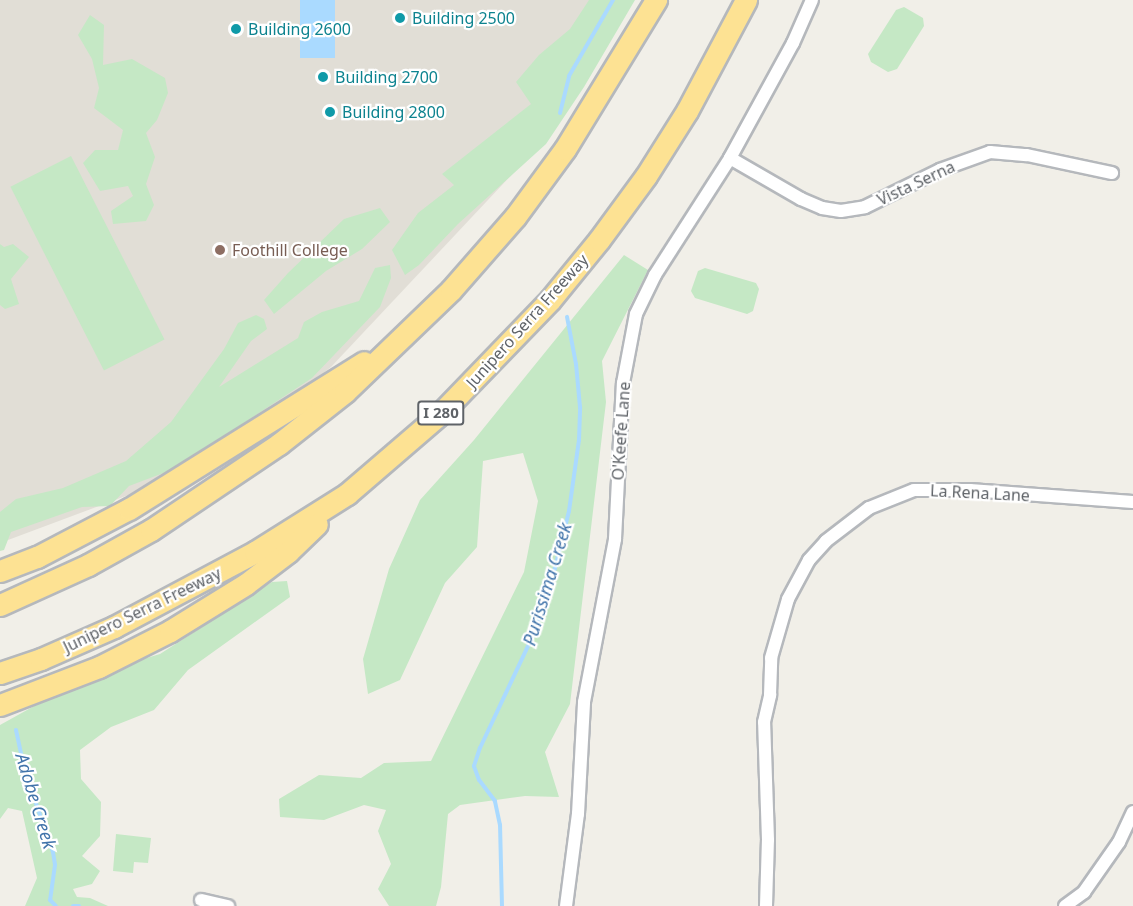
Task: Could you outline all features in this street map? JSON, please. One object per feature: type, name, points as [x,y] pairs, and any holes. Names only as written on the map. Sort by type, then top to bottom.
[{"type":"highway","points":[[0,605],[88,565],[212,490],[279,444],[345,392],[451,290],[515,217],[565,149],[656,0]]},
{"type":"highway","name":"Junipero Serra Freeway","points":[[0,673],[41,659],[114,627],[264,547],[347,494],[439,415],[497,358],[550,300],[599,240],[646,176],[687,111],[746,0]]},
{"type":"highway","points":[[0,571],[37,557],[129,509],[329,384],[393,347]]},
{"type":"highway","points":[[0,719],[170,632],[246,584],[288,552],[347,494]]},
{"type":"highway","points":[[0,705],[99,667]]},
{"type":"street","name":"O'Keefe Lane","points":[[566,906],[579,814],[584,702],[615,539],[622,383],[636,314],[655,275],[730,158],[793,43],[812,0]]},
{"type":"street","name":"Vista Serna","points":[[730,158],[801,199],[822,208],[842,211],[865,207],[940,170],[990,152],[1027,155],[1112,173]]},
{"type":"street","name":"La Rena Lane","points":[[766,906],[768,840],[764,722],[770,695],[771,658],[788,599],[809,560],[826,541],[869,508],[914,490],[970,490],[1133,502]]},
{"type":"street","points":[[1065,906],[1084,892],[1119,842],[1133,812]]},
{"type":"street","points":[[201,900],[228,906]]},
{"type":"shaded area","name":"Foothill College","points":[[0,0],[629,0],[550,134],[331,367],[206,466],[0,543]]},
{"type":"green space","points":[[589,0],[635,0],[584,87],[546,144],[458,224],[419,265],[405,275],[392,250],[418,213],[454,185],[442,174],[531,104],[516,82],[539,55],[570,29]]},
{"type":"green space","points":[[904,7],[923,18],[924,26],[897,69],[888,72],[871,62],[868,54],[896,10]]},
{"type":"green space","points":[[90,15],[104,25],[103,65],[132,59],[165,78],[168,93],[157,120],[146,133],[155,157],[146,184],[154,205],[146,221],[113,224],[111,211],[133,196],[128,186],[100,191],[83,163],[95,150],[118,150],[123,130],[94,108],[99,88],[92,59],[78,35]]},
{"type":"green space","points":[[71,156],[165,340],[104,370],[10,187]]},
{"type":"green space","points":[[380,208],[390,222],[362,249],[326,271],[274,314],[264,300],[288,273],[344,219]]},
{"type":"green space","points":[[0,244],[4,247],[13,244],[29,257],[11,279],[19,304],[5,309],[0,305]]},
{"type":"green space","points":[[624,255],[648,270],[602,361],[606,402],[570,704],[545,752],[559,797],[525,796],[460,805],[448,814],[441,887],[436,906],[389,906],[378,889],[391,864],[378,831],[386,810],[364,805],[324,820],[280,817],[279,799],[319,775],[361,778],[384,763],[431,761],[524,572],[538,501],[523,453],[483,461],[477,547],[445,583],[400,680],[368,694],[363,659],[389,569],[420,500],[474,440]]},
{"type":"green space","points":[[390,265],[391,278],[380,307],[312,378],[174,469],[129,486],[110,506],[82,507],[11,532],[4,550],[0,551],[0,512],[16,499],[63,488],[126,461],[171,422],[224,349],[238,323],[256,315],[264,319],[267,329],[251,341],[219,387],[298,338],[304,322],[322,312],[359,301],[375,268]]},
{"type":"green space","points":[[705,268],[756,283],[759,289],[753,311],[747,314],[695,298],[691,291],[698,271]]},
{"type":"green space","points":[[287,581],[290,597],[188,670],[154,710],[111,727],[80,750],[81,779],[101,802],[100,836],[82,856],[100,871],[92,884],[73,889],[77,897],[90,898],[108,906],[25,906],[37,878],[22,811],[8,808],[0,819],[0,725],[90,675],[160,654],[272,582]]},
{"type":"green space","points":[[116,834],[151,838],[148,863],[134,862],[133,873],[113,871]]},
{"type":"water","points":[[300,0],[335,0],[335,58],[300,58]]},
{"type":"waterway","name":"Purissima Creek","points":[[560,113],[569,76],[613,0]]},
{"type":"waterway","name":"Purissima Creek","points":[[502,906],[500,825],[495,801],[479,780],[474,766],[480,748],[535,631],[555,568],[569,511],[579,440],[580,407],[576,364],[567,317]]},
{"type":"waterway","name":"Adobe Creek","points":[[16,730],[25,772],[53,852],[55,865],[50,900],[56,906]]},
{"type":"waterway","name":"Adobe Creek","points":[[73,906],[79,906]]},
{"type":"place","name":"Building 2500","points":[[400,18]]},
{"type":"place","name":"Building 2600","points":[[236,29]]},
{"type":"place","name":"Building 2700","points":[[323,77]]},
{"type":"place","name":"Building 2800","points":[[330,112]]},
{"type":"place","name":"Foothill College","points":[[220,250]]}]
